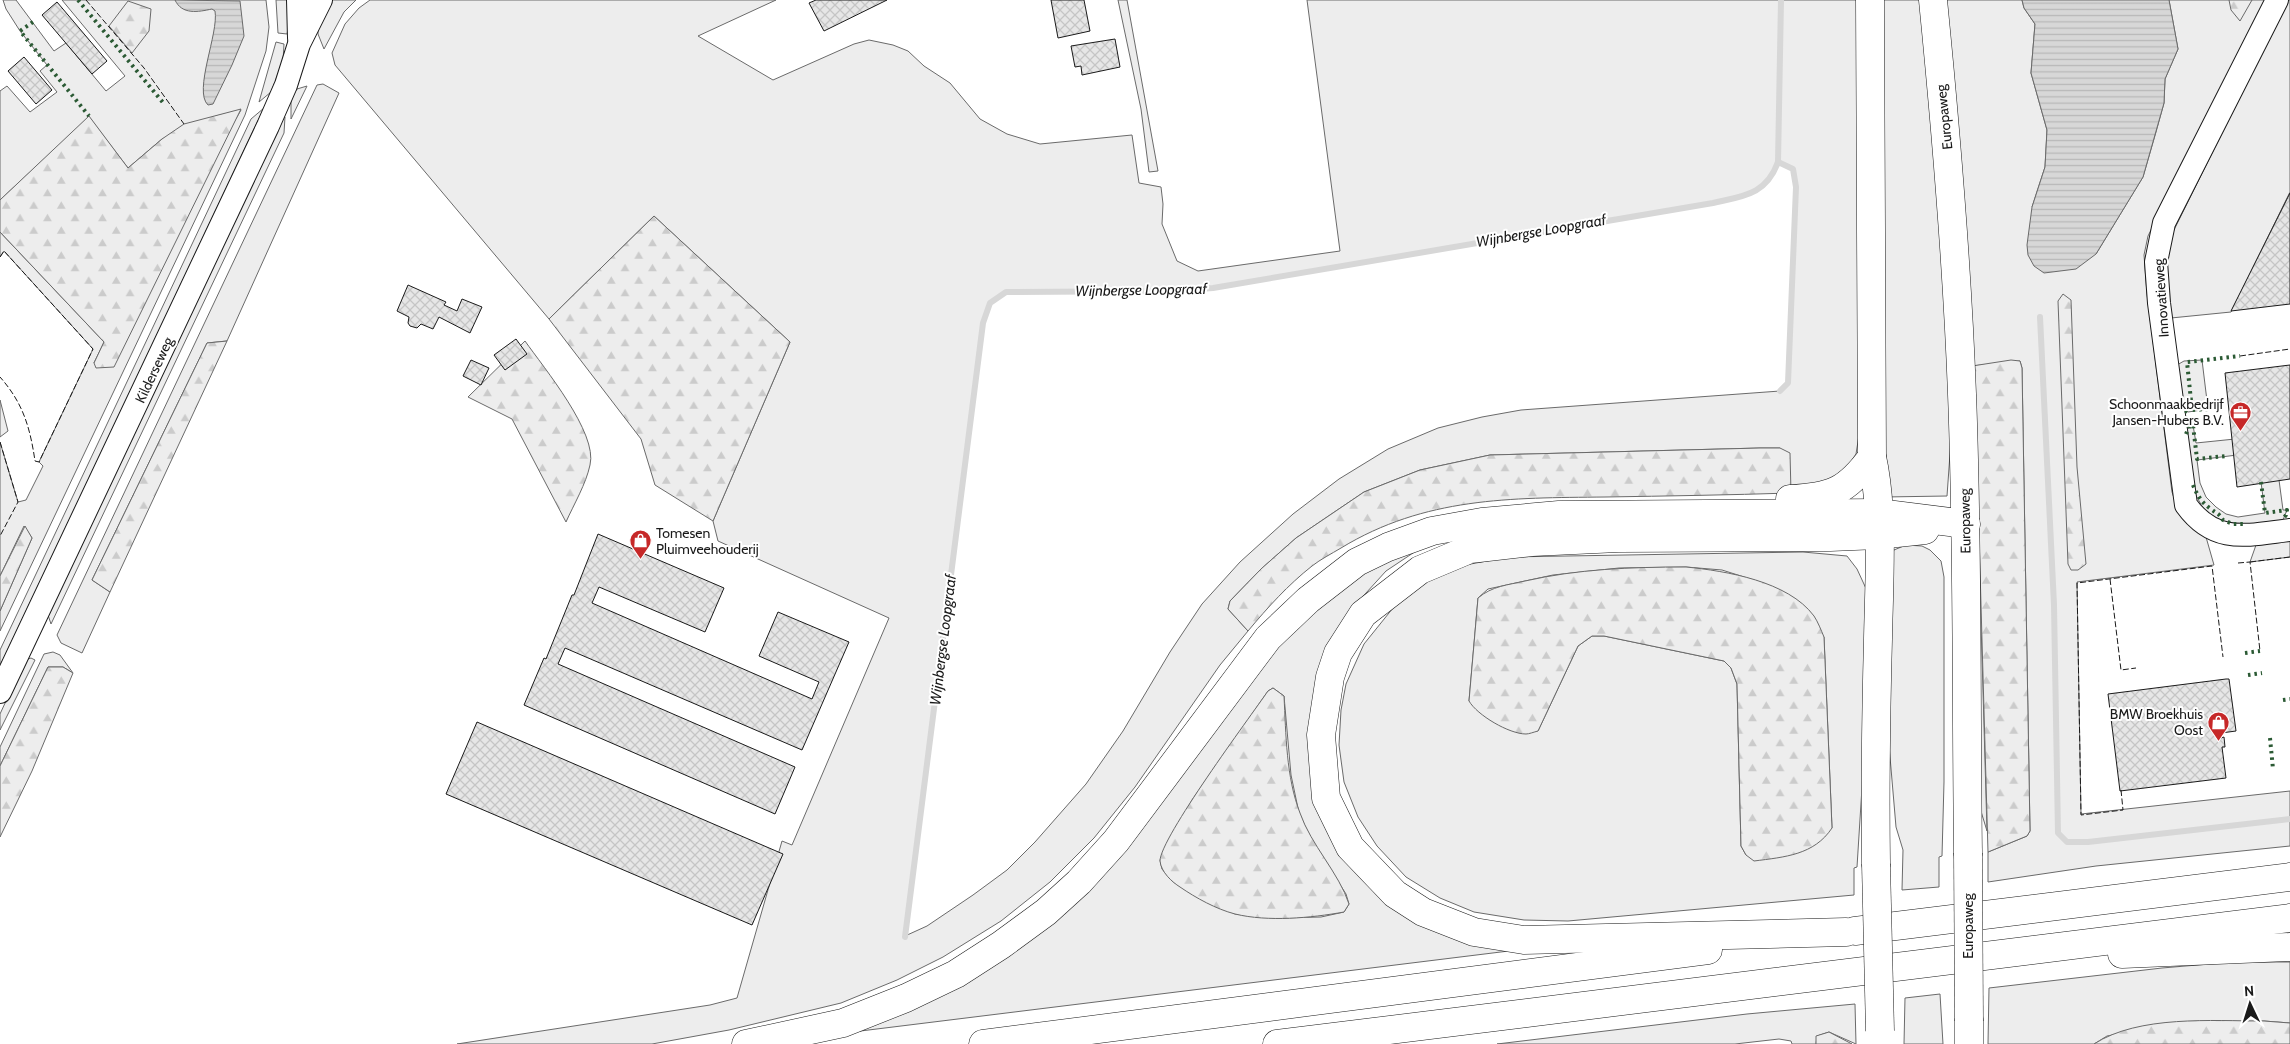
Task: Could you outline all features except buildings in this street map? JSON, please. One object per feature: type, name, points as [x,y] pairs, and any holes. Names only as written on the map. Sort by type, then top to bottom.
[{"type":"main road","points":[[1870,0],[1872,457],[1877,481],[1878,524],[1875,762],[1880,1038]]},
{"type":"main road","name":"Europaweg","points":[[1933,0],[1949,164],[1962,392],[1966,524],[1969,1032]]},
{"type":"main road","points":[[1721,514],[1759,500],[1822,497],[1856,478],[1872,457]]},
{"type":"main road","points":[[746,1044],[843,1023],[906,998],[956,974],[1001,945],[1046,912],[1079,882],[1116,841],[1268,638],[1308,600],[1357,562],[1388,547],[1432,532],[1482,522],[1559,515],[1721,514],[1878,524]]},
{"type":"main road","points":[[1846,932],[1524,940],[1474,932],[1423,912],[1395,894],[1350,847],[1326,798],[1321,735],[1330,677],[1338,653],[1363,614],[1420,570],[1470,549],[1532,542],[1878,524],[1966,524]]},
{"type":"main road","points":[[983,1044],[1846,932],[2290,877]]},
{"type":"main road","points":[[1277,1044],[2290,918]]},
{"type":"main road","points":[[2013,952],[2140,955],[2290,947]]},
{"type":"street","name":"Kilderseweg","points":[[298,0],[299,44]]},
{"type":"street","name":"Kilderseweg","points":[[0,692],[268,126],[286,85],[299,44],[321,0]]},
{"type":"street","name":"Innovatieweg","points":[[2277,0],[2164,223],[2156,262],[2159,304],[2186,505],[2197,520],[2213,531],[2221,533],[2237,536],[2290,530]]},
{"type":"shaded area","points":[[3,0],[16,0],[54,51],[66,43],[106,91],[125,76],[62,0],[266,0],[269,27],[266,51],[245,115],[0,631],[0,611],[32,538],[24,526],[0,576],[0,442],[18,502],[26,500],[43,466],[39,462],[93,349],[4,251],[0,257],[0,232],[104,342],[94,363],[241,110],[216,116],[162,139],[128,168],[89,117],[0,200],[0,91],[7,86],[30,112],[57,92],[40,71],[47,65],[20,31],[6,9]]},
{"type":"shaded area","points":[[175,0],[240,1],[244,36],[213,104],[208,105],[204,98],[203,88],[215,21],[215,11],[212,9],[186,10],[178,5]]},
{"type":"shaded area","points":[[276,0],[293,0],[287,34],[278,33]]},
{"type":"shaded area","points":[[330,0],[356,0],[344,12],[324,49],[318,34],[318,26]]},
{"type":"shaded area","points":[[370,0],[776,0],[698,36],[773,80],[854,44],[869,40],[893,45],[908,51],[924,66],[950,83],[980,119],[1007,134],[1040,144],[1132,135],[1139,183],[1161,187],[1163,204],[1162,224],[1177,261],[1198,271],[1340,251],[1307,0],[1857,0],[1860,429],[1856,454],[1842,475],[1791,493],[1780,448],[1490,455],[1420,470],[1364,492],[1296,538],[1261,569],[1230,601],[1228,609],[1248,631],[1220,665],[1135,787],[1094,838],[1050,882],[1001,921],[943,957],[897,980],[841,1003],[729,1030],[652,1044],[457,1044],[710,1005],[737,998],[782,841],[792,845],[889,618],[718,541],[713,521],[790,342],[654,216],[549,319],[335,65],[332,53],[345,24],[359,8]],"holes":[[[1778,162],[1793,170],[1796,187],[1788,382],[1780,391],[1521,410],[1482,417],[1438,428],[1388,449],[1339,479],[1293,514],[1240,562],[1202,604],[1170,652],[1123,731],[1086,784],[1035,842],[1007,870],[973,895],[927,926],[905,936],[959,500],[983,323],[990,303],[1006,292],[1171,291],[1213,288],[1713,203],[1744,196],[1761,188],[1772,177]]]},
{"type":"shaded area","points":[[1118,0],[1127,0],[1158,171],[1149,172],[1141,109]]},
{"type":"shaded area","points":[[1879,0],[1923,0],[1944,259],[1951,440],[1947,496],[1884,497]]},
{"type":"shaded area","points":[[1945,0],[2022,0],[2024,8],[2035,24],[2031,73],[2047,130],[2045,167],[2032,207],[2096,254],[2143,177],[2156,132],[2164,103],[2165,79],[2178,49],[2169,0],[2265,0],[2148,236],[2144,255],[2147,294],[2172,492],[2177,507],[2206,537],[2214,565],[2077,582],[2081,814],[2290,791],[2290,846],[2096,866],[1988,882],[1988,852],[2027,836],[2030,831],[2022,368],[2020,361],[1972,366]]},
{"type":"shaded area","points":[[2022,0],[2169,0],[2178,49],[2165,79],[2164,103],[2143,177],[2096,254],[2076,269],[2044,273],[2034,266],[2028,255],[2027,245],[2032,207],[2045,167],[2047,130],[2031,73],[2035,24],[2024,8]]},
{"type":"shaded area","points":[[2288,0],[2290,0],[2290,192],[2231,312],[2171,318],[2165,271],[2167,244]]},
{"type":"shaded area","points":[[276,42],[284,44],[283,61],[271,92],[259,102]]},
{"type":"shaded area","points":[[323,84],[339,93],[227,341],[207,343],[92,580],[110,592],[82,653],[61,643],[57,635],[317,85]]},
{"type":"shaded area","points":[[307,86],[291,119],[291,98],[297,89]]},
{"type":"shaded area","points":[[264,108],[0,666],[0,650],[251,119]]},
{"type":"shaded area","points":[[282,116],[285,117],[284,133],[51,624],[48,615]]},
{"type":"shaded area","points":[[2202,360],[2208,409],[2188,412],[2182,409],[2177,365],[2184,361]]},
{"type":"shaded area","points":[[0,400],[8,431],[0,437]]},
{"type":"shaded area","points":[[2193,425],[2196,443],[2235,439],[2237,455],[2197,460],[2200,483],[2206,497],[2226,514],[2238,517],[2265,513],[2261,482],[2279,480],[2283,510],[2287,510],[2283,520],[2236,526],[2214,519],[2203,508],[2194,492],[2185,431]]},
{"type":"shaded area","points":[[1431,541],[1386,571],[1356,604],[1312,713],[1362,876],[1525,949],[820,1036],[996,957],[1251,673],[1356,573]],"holes":[[[1273,688],[1284,696],[1291,775],[1299,813],[1311,839],[1346,894],[1349,904],[1344,912],[1321,917],[1276,918],[1235,914],[1173,882],[1162,869],[1160,860],[1192,800],[1268,691]]]},
{"type":"shaded area","points":[[2290,541],[2290,557],[2250,562],[2256,545]]},
{"type":"shaded area","points":[[1906,545],[1922,546],[1930,550],[1941,561],[1944,577],[1944,782],[1942,856],[1939,857],[1939,887],[1902,890],[1903,850],[1896,827],[1885,698],[1886,560],[1894,550]]},
{"type":"shaded area","points":[[1979,551],[1983,690],[1987,831],[1980,808]]},
{"type":"shaded area","points":[[1803,552],[1847,556],[1857,569],[1869,595],[1866,724],[1857,867],[1854,868],[1854,895],[1568,921],[1524,920],[1474,912],[1440,898],[1406,877],[1377,846],[1358,817],[1344,782],[1339,745],[1341,710],[1346,684],[1364,644],[1393,608],[1418,586],[1460,566],[1508,557]],"holes":[[[1686,567],[1722,570],[1763,583],[1824,637],[1832,828],[1746,855],[1741,846],[1737,684],[1731,668],[1724,661],[1604,636],[1592,636],[1578,646],[1538,731],[1469,701],[1478,598],[1488,589],[1553,575],[1619,568]]]},
{"type":"shaded area","points":[[53,652],[60,655],[73,673],[63,667],[48,667],[0,766],[0,747],[44,654]]},
{"type":"shaded area","points":[[31,658],[35,660],[0,730],[0,714],[25,660]]},
{"type":"shaded area","points":[[2233,962],[2290,962],[2290,1023],[2264,1021],[2181,1023],[2107,1036],[2094,1044],[1988,1044],[1989,988],[2162,968]]},
{"type":"shaded area","points":[[1940,994],[1943,1044],[1904,1044],[1905,998]]},
{"type":"shaded area","points":[[1855,1004],[1856,1044],[1829,1032],[1817,1036],[1816,1044],[1792,1044],[1791,1041],[1779,1039],[1735,1044],[1497,1044],[1747,1014]]},
{"type":"green space","points":[[2229,0],[2252,0],[2240,21],[2231,10]]},
{"type":"green space","points":[[128,1],[151,9],[149,31],[132,53],[109,26]]},
{"type":"green space","points":[[241,109],[114,367],[96,368],[94,363],[104,342],[0,232],[0,200],[89,116],[128,168],[162,139],[184,124]]},
{"type":"green space","points":[[654,216],[790,342],[713,521],[655,485],[641,439],[549,319]]},
{"type":"green space","points":[[2063,294],[2071,300],[2077,467],[2086,564],[2078,570],[2071,570],[2068,564],[2058,301]]},
{"type":"green space","points":[[227,341],[110,592],[92,580],[207,343]]},
{"type":"green space","points":[[525,341],[568,401],[586,436],[590,452],[590,465],[586,479],[566,522],[512,419],[468,397]]},
{"type":"green space","points":[[2011,360],[2020,361],[2022,368],[2030,831],[2027,836],[1988,852],[1977,463],[1972,366]]},
{"type":"green space","points":[[1780,448],[1790,453],[1791,493],[1535,498],[1469,504],[1436,510],[1404,519],[1373,531],[1319,561],[1286,589],[1248,631],[1228,609],[1230,601],[1261,569],[1296,538],[1364,492],[1420,470],[1490,455]]},
{"type":"green space","points":[[25,526],[32,538],[0,611],[0,576]]},
{"type":"green space","points":[[1686,567],[1719,571],[1773,586],[1803,604],[1814,616],[1821,629],[1824,637],[1832,828],[1817,844],[1808,849],[1788,856],[1754,861],[1746,855],[1741,846],[1737,684],[1731,668],[1724,661],[1604,636],[1592,636],[1578,646],[1538,731],[1526,734],[1511,731],[1486,718],[1469,701],[1478,598],[1483,594],[1506,585],[1585,571]]},
{"type":"green space","points":[[48,667],[63,667],[73,673],[32,771],[0,837],[0,766]]},
{"type":"green space","points":[[1273,688],[1284,696],[1289,770],[1295,799],[1305,825],[1339,881],[1349,904],[1344,912],[1290,918],[1261,918],[1235,914],[1213,906],[1186,891],[1170,879],[1161,865],[1160,861],[1164,848],[1189,804],[1268,691]]},
{"type":"green space","points":[[2199,1021],[2290,1023],[2290,1044],[2094,1044],[2132,1028],[2154,1024]]},
{"type":"green space","points":[[1829,1032],[1852,1044],[1816,1044],[1816,1036]]},
{"type":"waterway","name":"Wijnbergse Loopgraaf","points":[[905,937],[983,323],[990,303],[1006,292],[1171,291],[1213,288],[1713,203],[1744,196],[1760,188],[1773,173],[1778,162],[1781,0]]},
{"type":"waterway","points":[[1778,162],[1793,169],[1796,187],[1788,383],[1780,391]]},
{"type":"waterway","points":[[2040,317],[2054,605],[2058,833],[2067,842],[2088,842],[2290,819]]},
{"type":"hedge","points":[[78,0],[165,105]]},
{"type":"hedge","points":[[33,22],[20,31],[89,116]]},
{"type":"hedge","points":[[2208,409],[2192,410],[2187,362],[2240,356]]},
{"type":"hedge","points":[[2182,406],[2182,409],[2188,412]]},
{"type":"hedge","points":[[2186,434],[2189,427],[2193,425],[2197,459],[2226,456]]},
{"type":"hedge","points":[[2261,482],[2265,513],[2287,510],[2282,520]]},
{"type":"hedge","points":[[2193,485],[2202,501],[2223,520],[2233,524],[2245,524]]},
{"type":"hedge","points":[[2245,653],[2260,651]]},
{"type":"hedge","points":[[2248,675],[2262,673]]},
{"type":"hedge","points":[[2283,700],[2290,699]]},
{"type":"hedge","points":[[2270,738],[2273,769]]},
{"type":"fence","points":[[86,0],[144,68],[184,124]]},
{"type":"fence","points":[[0,257],[4,251],[93,349],[39,462],[35,461],[31,437],[20,406],[0,377]]},
{"type":"fence","points":[[2240,356],[2290,349]]},
{"type":"fence","points":[[0,442],[18,502],[0,536]]},
{"type":"fence","points":[[2250,562],[2290,557]]},
{"type":"fence","points":[[2238,563],[2250,562],[2260,651]]},
{"type":"fence","points":[[2121,790],[2123,810],[2081,815],[2077,583],[2212,566],[2223,657]]},
{"type":"fence","points":[[2110,579],[2121,670],[2136,668]]},
{"type":"place","name":"Schoonmaakbedrijf Jansen-Hubers B.V.","points":[[2240,431]]},
{"type":"place","name":"Tomesen Pluimveehouderij","points":[[640,560]]},
{"type":"place","name":"BMW Broekhuis Oost","points":[[2219,741]]}]
